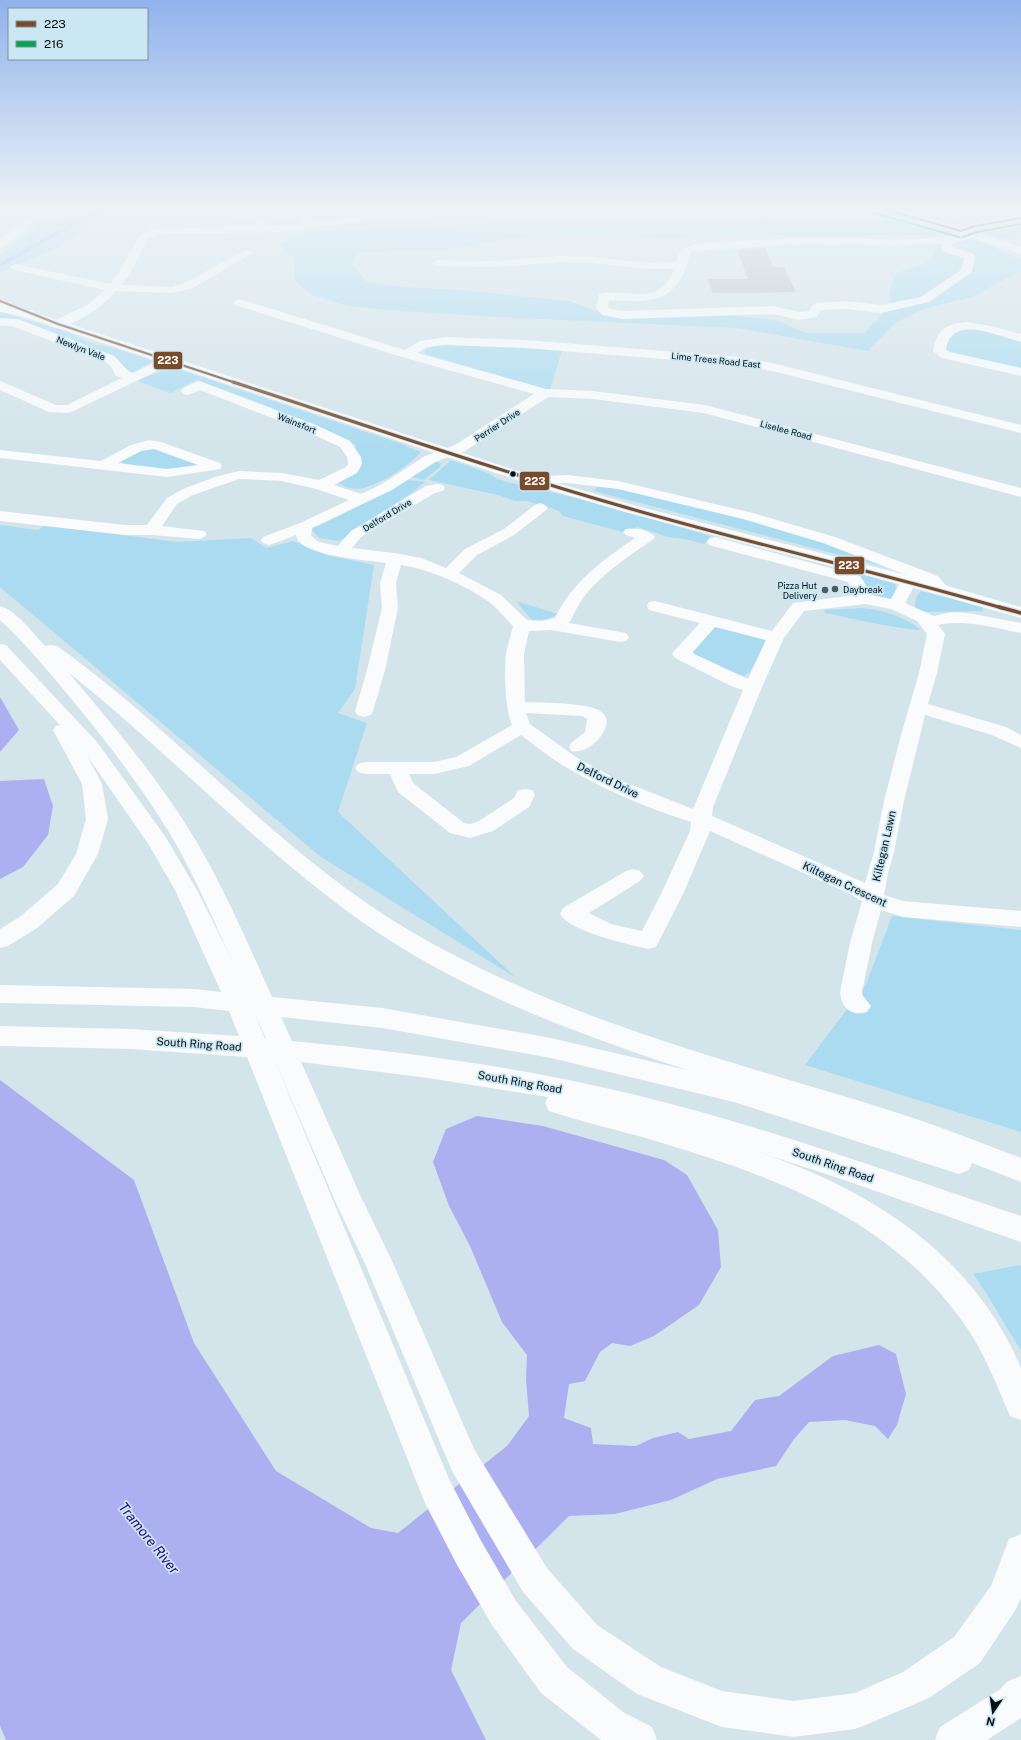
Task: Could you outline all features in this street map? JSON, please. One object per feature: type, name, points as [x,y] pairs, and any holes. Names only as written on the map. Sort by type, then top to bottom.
[{"type":"main road","points":[[0,301],[58,324],[531,480],[631,509],[909,581],[1021,613]]},
{"type":"main road","points":[[0,307],[30,314]]},
{"type":"main road","points":[[0,611],[20,629],[58,671],[146,781],[177,828],[202,873],[237,971],[297,1111],[438,1491],[468,1551],[504,1614],[554,1680],[610,1725],[639,1740]]},
{"type":"main road","points":[[20,629],[79,670],[209,782],[286,852],[341,897],[402,937],[459,970],[531,1003],[602,1031],[903,1126],[1021,1170]]},
{"type":"main road","points":[[0,649],[90,746],[157,841],[237,971]]},
{"type":"main road","points":[[0,940],[29,922],[66,890],[87,854],[98,819],[92,784],[74,749],[40,691]]},
{"type":"main road","points":[[0,994],[194,998],[382,1018],[551,1048],[734,1091],[1021,1182]]},
{"type":"main road","name":"South Ring Road","points":[[0,1036],[121,1039],[224,1045],[436,1067],[536,1083],[669,1114],[778,1146],[1021,1229]]},
{"type":"main road","points":[[436,1067],[701,1143],[781,1171],[851,1205],[904,1239],[944,1275],[974,1314],[1000,1357],[1021,1405]]},
{"type":"main road","points":[[297,1111],[350,1203],[406,1326],[463,1460],[535,1580],[585,1637],[650,1681],[722,1709],[794,1719],[855,1711],[916,1685],[967,1650],[1004,1597],[1021,1551]]},
{"type":"main road","points":[[953,1740],[1012,1703],[1021,1694]]},
{"type":"street","points":[[58,324],[91,308],[114,288]]},
{"type":"street","points":[[118,288],[157,290],[183,288]]},
{"type":"street","points":[[667,288],[663,293],[640,298],[603,296],[602,308],[606,312],[624,315],[774,310],[798,316],[813,314],[817,307],[828,305],[858,305],[881,309],[925,300],[942,288]]},
{"type":"street","points":[[239,303],[406,354],[545,393]]},
{"type":"street","name":"Newlyn Vale","points":[[0,322],[14,322],[110,359],[118,366],[121,373],[133,378]]},
{"type":"street","points":[[1021,338],[976,326],[959,325],[950,330],[942,338],[939,351],[946,355],[1021,372]]},
{"type":"street","points":[[362,340],[377,338],[431,342]]},
{"type":"street","name":"Lime Trees Road East","points":[[406,354],[431,342],[525,344],[739,361],[772,367],[1021,429]]},
{"type":"street","points":[[0,385],[54,409],[68,409],[168,361]]},
{"type":"street","name":"Wainsfort","points":[[188,391],[199,385],[311,428],[345,444],[354,457],[355,464],[352,470],[338,478],[320,485]]},
{"type":"street","name":"Perrier Drive","points":[[269,540],[305,526],[387,487],[430,459],[460,448],[545,393]]},
{"type":"street","name":"Liselee Road","points":[[545,393],[600,396],[705,409],[1021,493]]},
{"type":"street","points":[[0,399],[28,397]]},
{"type":"street","points":[[105,465],[141,445],[156,444],[239,475]]},
{"type":"street","points":[[0,454],[105,465],[145,472],[167,473],[215,466]]},
{"type":"street","points":[[152,530],[172,501],[188,492],[220,480],[239,475],[282,476],[320,485],[362,499]]},
{"type":"street","points":[[531,480],[568,479],[618,485],[748,516],[828,540],[932,579],[942,590]]},
{"type":"street","name":"Delford Drive","points":[[342,551],[356,534],[431,489],[438,488]]},
{"type":"street","points":[[448,574],[471,552],[509,532],[540,508]]},
{"type":"street","points":[[0,516],[125,530],[152,530],[199,534]]},
{"type":"street","points":[[305,526],[303,537],[314,546],[421,563],[448,574],[495,599],[522,625],[541,626],[553,624],[562,620],[567,607],[589,580],[647,537],[631,532]]},
{"type":"street","points":[[715,542],[803,566],[827,570],[854,579],[866,599]]},
{"type":"street","points":[[364,711],[376,670],[390,608],[388,583],[395,558]]},
{"type":"street","points":[[896,605],[909,581]]},
{"type":"street","name":"Kiltegan Lawn","points":[[634,876],[571,914],[605,930],[648,941],[672,894],[700,831],[705,802],[753,687],[776,637],[799,606],[866,599],[896,605],[931,622],[952,617],[968,618],[1021,628]]},
{"type":"street","points":[[655,606],[776,637]]},
{"type":"street","name":"Kiltegan Lawn","points":[[860,1006],[852,1000],[852,992],[860,943],[873,899],[877,873],[884,852],[896,794],[928,673],[936,634],[923,617]]},
{"type":"street","points":[[711,621],[681,654],[737,682],[753,687]]},
{"type":"street","points":[[553,624],[620,637]]},
{"type":"street","points":[[365,768],[434,768],[462,762],[522,727],[516,707],[515,654],[522,625]]},
{"type":"street","name":"Delford Drive","points":[[516,707],[585,711],[596,716],[597,726],[591,738],[578,747]]},
{"type":"street","points":[[918,707],[1000,731],[1021,742]]},
{"type":"street","name":"Delford Drive","points":[[522,727],[569,761],[608,782],[669,808],[702,819]]},
{"type":"street","points":[[398,768],[405,787],[457,828],[470,831],[486,826],[522,802],[525,795]]},
{"type":"street","name":"Kiltegan Crescent","points":[[702,819],[856,888],[873,899],[903,909],[1021,919]]},
{"type":"shaded area","points":[[304,288],[425,288],[459,290],[569,301],[616,318],[722,314],[776,320],[806,333],[864,333],[889,307],[890,288],[989,288],[972,297],[920,310],[894,324],[868,351],[736,328],[499,317],[388,310],[348,306],[312,295]]},
{"type":"shaded area","points":[[0,307],[8,311],[11,315],[72,333],[83,340],[98,345],[111,347],[151,360],[152,362],[133,372],[129,372],[119,361],[103,354],[0,319]]},
{"type":"shaded area","points":[[961,325],[1021,338],[1021,372],[946,355],[942,338]]},
{"type":"shaded area","points":[[464,344],[562,350],[550,390],[425,354],[424,351],[438,345]]},
{"type":"shaded area","points":[[172,367],[399,443],[421,452],[401,469],[382,481],[364,488],[354,489],[347,487],[337,482],[355,473],[361,467],[354,457],[356,445],[277,410],[197,380],[171,393],[138,381]]},
{"type":"shaded area","points":[[156,448],[199,465],[176,470],[132,467],[121,462],[145,449]]},
{"type":"shaded area","points":[[451,460],[488,473],[497,479],[581,499],[711,536],[704,544],[686,539],[668,537],[637,527],[628,532],[622,532],[563,516],[559,511],[527,501],[515,501],[498,495],[429,480]]},
{"type":"shaded area","points":[[436,462],[441,463],[440,467],[424,480],[411,477]]},
{"type":"shaded area","points":[[408,480],[425,482],[410,494],[339,541],[319,538],[312,530],[314,527],[323,524]]},
{"type":"shaded area","points":[[597,487],[621,488],[748,518],[827,541],[909,573],[594,491]]},
{"type":"shaded area","points":[[0,525],[38,530],[45,525],[177,542],[251,538],[266,548],[293,541],[326,555],[374,565],[355,689],[338,713],[367,723],[338,812],[515,977],[321,857],[0,587]]},
{"type":"shaded area","points":[[845,569],[895,584],[896,589],[891,600],[871,595],[863,580]]},
{"type":"shaded area","points":[[921,591],[982,607],[983,611],[921,612],[915,608],[915,603],[916,598]]},
{"type":"shaded area","points":[[516,601],[558,614],[547,619],[532,620]]},
{"type":"shaded area","points":[[862,608],[893,614],[908,621],[921,630],[873,623],[825,613],[824,610]]},
{"type":"shaded area","points":[[718,626],[767,639],[750,672],[744,676],[719,668],[695,657],[693,648],[713,627]]},
{"type":"shaded area","points":[[892,916],[1021,930],[1021,1132],[805,1065],[866,984]]},
{"type":"shaded area","points":[[1019,1265],[1021,1266],[1021,1350],[986,1292],[973,1274]]},
{"type":"water","points":[[0,697],[19,730],[0,752]]},
{"type":"water","points":[[44,779],[53,806],[48,835],[23,867],[0,879],[0,781]]},
{"type":"water","name":"Tramore River","points":[[0,1080],[134,1180],[194,1343],[276,1471],[371,1528],[398,1533],[507,1446],[529,1416],[526,1379],[527,1355],[502,1322],[470,1246],[449,1206],[433,1162],[446,1129],[477,1116],[543,1126],[664,1160],[687,1175],[718,1230],[721,1267],[699,1305],[654,1336],[630,1346],[612,1343],[600,1352],[585,1381],[569,1384],[564,1418],[591,1428],[593,1444],[636,1446],[653,1438],[678,1432],[689,1439],[731,1431],[755,1400],[779,1396],[833,1356],[879,1345],[896,1354],[906,1394],[897,1425],[888,1439],[875,1426],[845,1420],[809,1422],[794,1439],[776,1466],[717,1479],[671,1500],[615,1514],[569,1516],[461,1623],[451,1670],[486,1740],[6,1740],[0,1726]]},
{"type":"building","points":[[711,288],[794,288],[796,292],[713,293]]},
{"type":"transit line","name":"223","points":[[0,301],[58,324],[531,480],[631,509],[928,586],[1021,613]]},
{"type":"place","name":"Daybreak","points":[[835,589]]},
{"type":"place","name":"Pizza Hut Delivery","points":[[825,590]]}]
